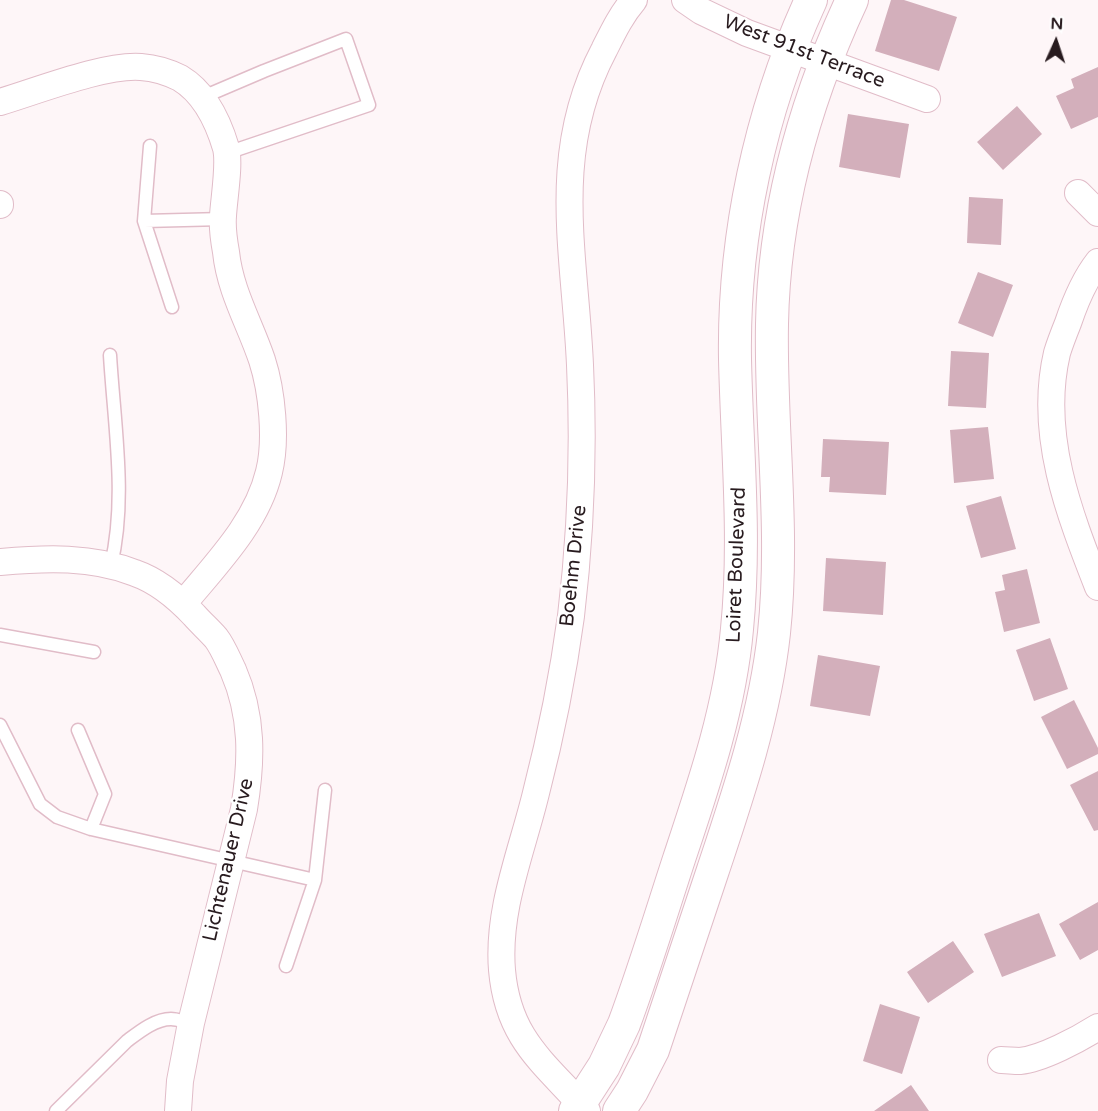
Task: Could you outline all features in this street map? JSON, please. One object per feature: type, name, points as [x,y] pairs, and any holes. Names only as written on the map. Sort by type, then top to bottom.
[{"type":"street","name":"Boehm Drive","points":[[581,1109],[541,1064],[522,1038],[507,1000],[502,971],[501,936],[508,897],[549,737],[567,638],[577,555],[582,435],[580,364],[570,217],[569,175],[574,133],[583,97],[599,59],[622,14],[634,0]]},
{"type":"street","name":"West 91st Terrace","points":[[685,0],[701,11],[747,33],[927,99]]},
{"type":"street","name":"Loiret Boulevard","points":[[581,1109],[624,1024],[716,743],[737,631],[741,580],[735,358],[740,258],[747,208],[765,124],[789,50],[811,0]]},
{"type":"street","name":"Loiret Boulevard","points":[[619,1111],[653,1050],[741,787],[754,738],[774,633],[778,525],[772,321],[777,262],[791,174],[811,101],[852,0]]},
{"type":"street","points":[[0,102],[98,73],[139,67],[162,70],[181,79],[203,97],[221,132],[227,153],[223,219],[226,255],[234,290],[262,360],[268,386],[273,444],[270,470],[264,492],[251,517],[220,560],[183,604]]},
{"type":"street","points":[[1078,194],[1098,213]]},
{"type":"street","points":[[1098,262],[1075,302],[1058,352],[1051,398],[1052,429],[1059,472],[1074,525],[1098,587]]},
{"type":"street","points":[[741,524],[778,525]]},
{"type":"street","name":"Lichtenauer Drive","points":[[0,562],[53,558],[111,565],[137,573],[177,597],[217,639],[243,694],[249,733],[250,775],[191,1023],[180,1081],[178,1111]]},
{"type":"street","points":[[1000,1060],[1021,1061],[1045,1053],[1079,1039],[1098,1027]]},
{"type":"lane","points":[[203,97],[264,70],[346,39],[369,105],[227,153]]},
{"type":"lane","points":[[150,146],[144,221],[172,307]]},
{"type":"lane","points":[[144,221],[223,219]]},
{"type":"lane","points":[[110,355],[119,504],[117,540],[111,565]]},
{"type":"lane","points":[[0,635],[94,652]]},
{"type":"lane","points":[[0,725],[40,804],[57,817],[91,829],[315,880]]},
{"type":"lane","points":[[78,730],[105,794],[91,829]]},
{"type":"lane","points":[[286,966],[315,880],[325,790]]},
{"type":"lane","points":[[56,1111],[138,1032],[170,1019],[191,1023]]},
{"type":"building","points":[[891,0],[904,0],[957,17],[939,71],[875,51]]},
{"type":"building","points":[[1098,67],[1098,117],[1071,129],[1056,96],[1074,88],[1071,79]]},
{"type":"building","points":[[1017,106],[1042,134],[1003,170],[977,142]]},
{"type":"building","points":[[848,114],[909,124],[900,178],[839,167]]},
{"type":"building","points":[[969,197],[1003,199],[1001,245],[967,243]]},
{"type":"building","points":[[978,272],[1013,285],[993,337],[958,323]]},
{"type":"building","points":[[951,351],[989,353],[986,408],[948,406]]},
{"type":"building","points":[[988,427],[994,479],[954,483],[950,430]]},
{"type":"building","points":[[823,439],[889,442],[886,495],[829,492],[830,477],[821,477]]},
{"type":"building","points":[[1001,496],[1016,549],[981,558],[966,506]]},
{"type":"building","points":[[826,558],[886,562],[883,615],[823,611]]},
{"type":"building","points":[[1027,569],[1040,623],[1004,632],[995,592],[1005,590],[1002,575]]},
{"type":"building","points":[[1050,638],[1068,689],[1034,701],[1016,650]]},
{"type":"building","points":[[818,655],[880,666],[870,716],[810,706]]},
{"type":"building","points":[[1074,700],[1098,748],[1098,754],[1067,769],[1041,717]]},
{"type":"building","points":[[1098,771],[1098,830],[1094,831],[1070,785]]},
{"type":"building","points":[[1098,902],[1098,950],[1080,960],[1059,924]]},
{"type":"building","points":[[1039,913],[1056,956],[1002,977],[984,934]]},
{"type":"building","points":[[953,941],[974,972],[928,1003],[907,972]]},
{"type":"building","points":[[880,1004],[920,1017],[902,1074],[863,1061]]},
{"type":"building","points":[[911,1085],[929,1111],[874,1111]]}]
